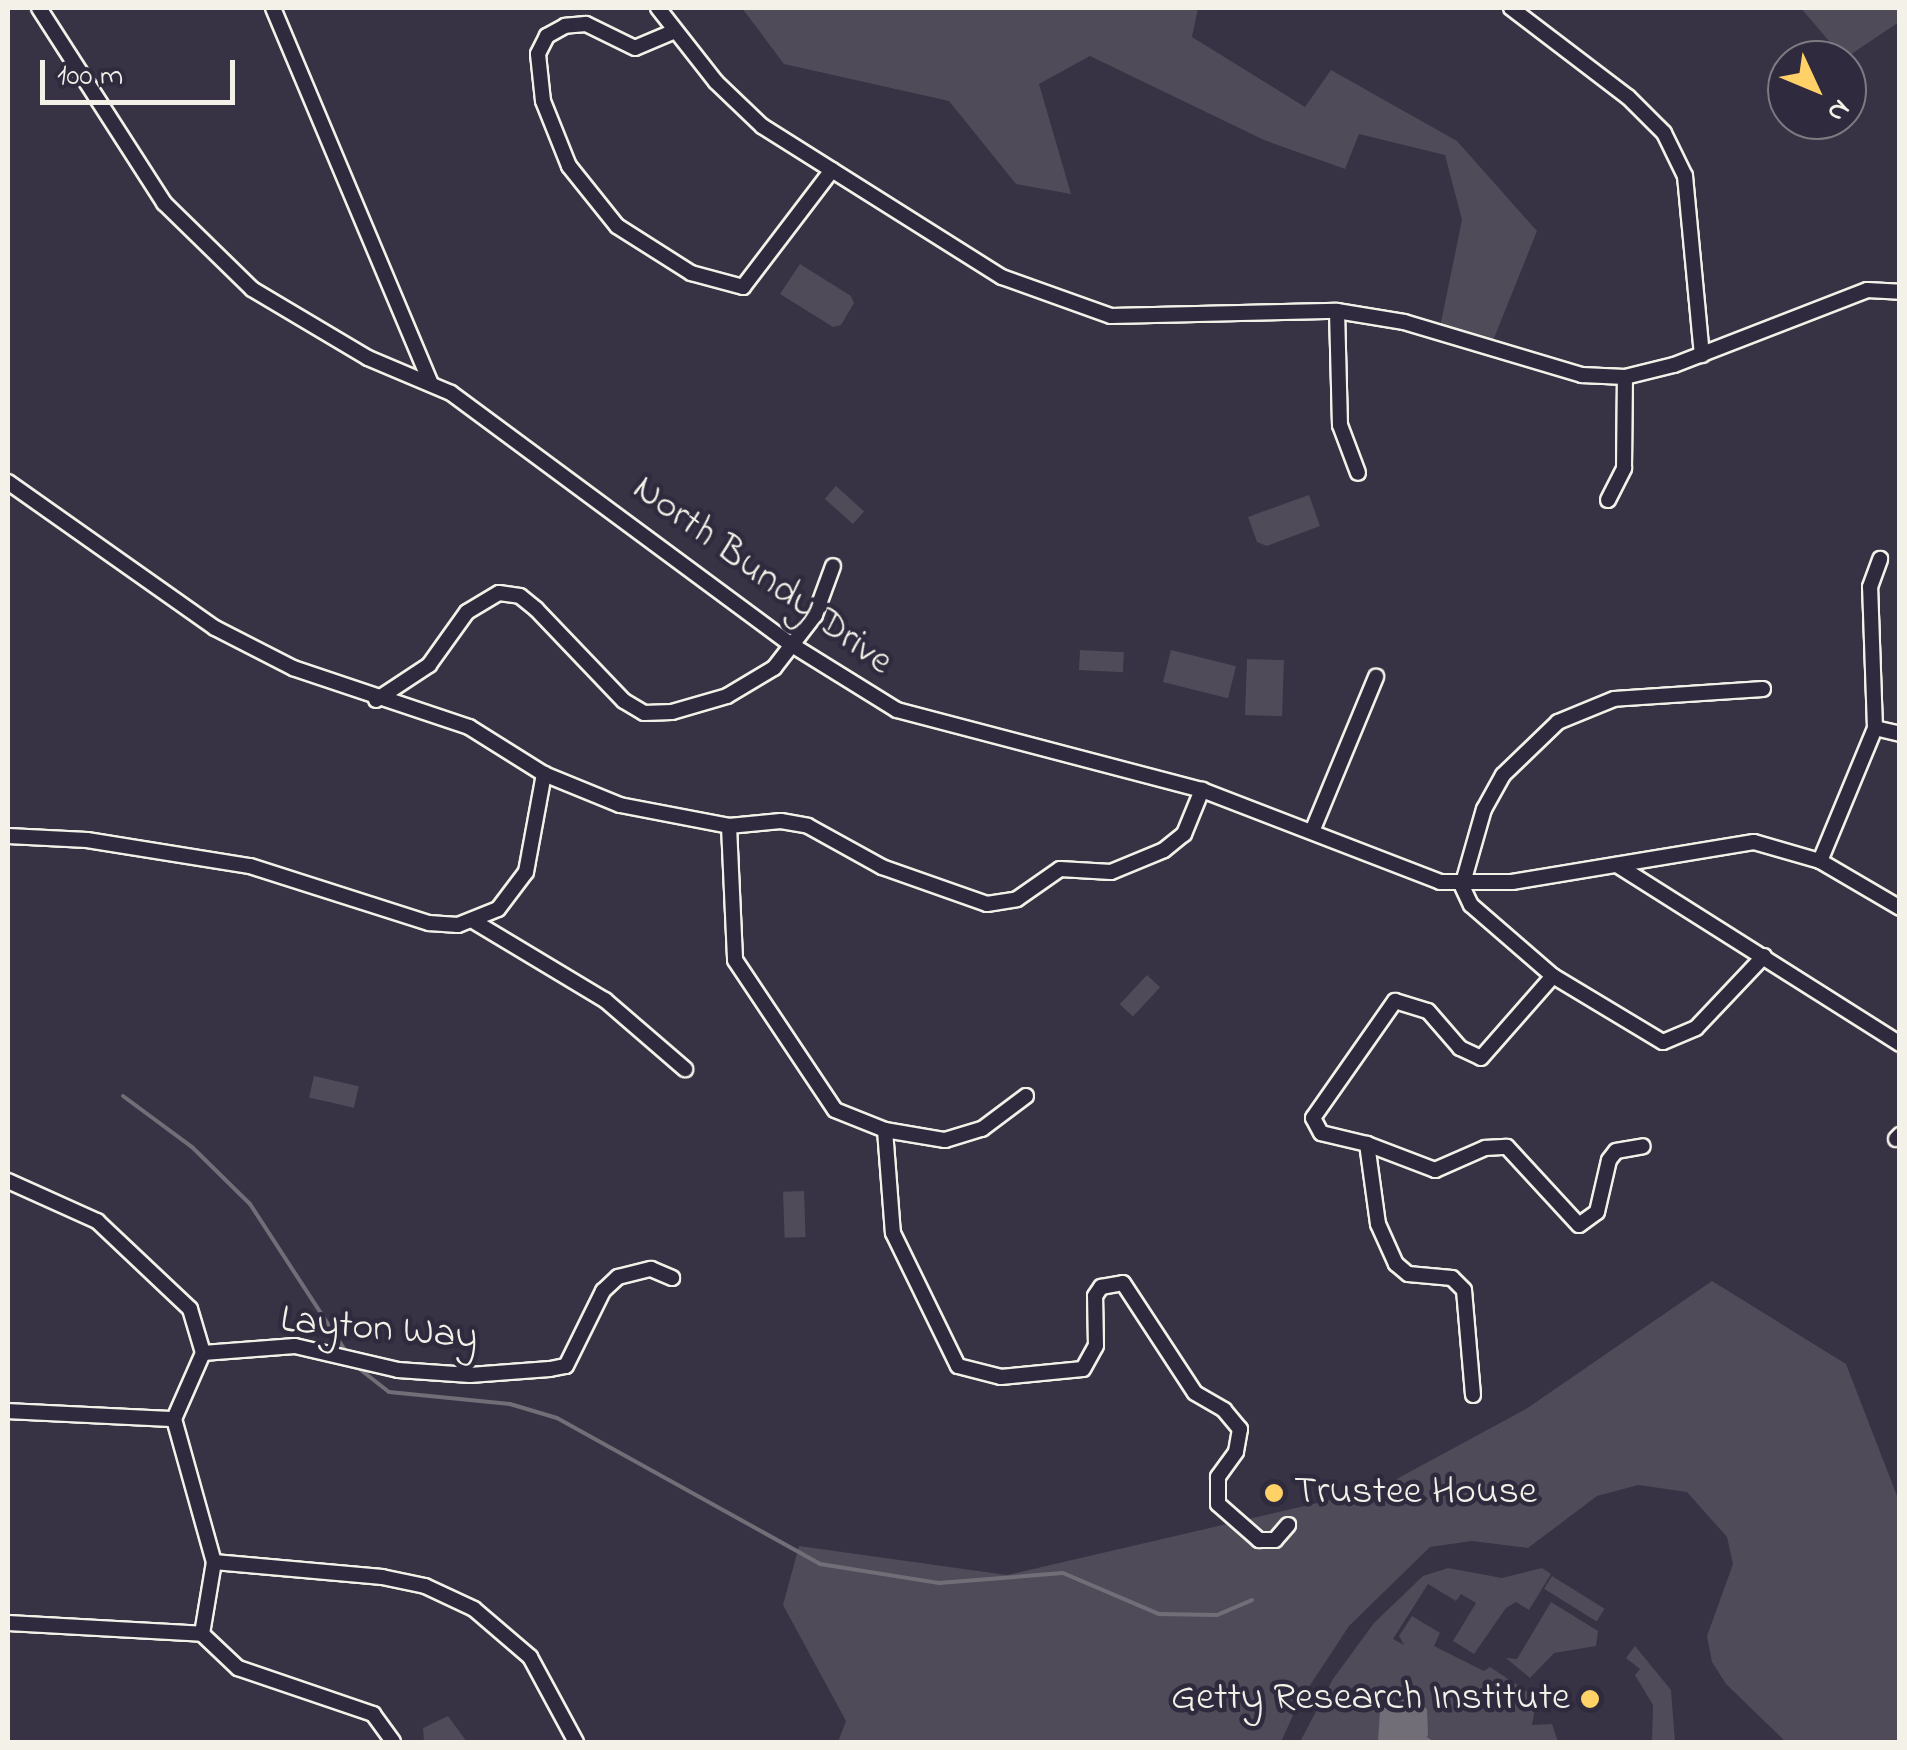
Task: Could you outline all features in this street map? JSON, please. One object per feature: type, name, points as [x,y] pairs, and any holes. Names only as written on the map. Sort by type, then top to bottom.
[{"type":"street","name":"North Bundy Drive","points":[[39,8],[164,203],[239,276],[295,318],[431,384],[679,556],[792,645],[897,710],[1202,790],[1462,886],[1617,865],[1692,847],[1754,842],[1820,861],[1900,908]]},
{"type":"street","points":[[273,8],[431,384]]},
{"type":"street","points":[[658,8],[762,126],[1002,277],[1054,300],[1111,316],[1338,311],[1404,322],[1582,375],[1624,376],[1702,354],[1867,290],[1900,292]]},
{"type":"street","points":[[1511,8],[1628,97],[1664,133],[1685,176],[1702,354]]},
{"type":"street","points":[[676,31],[635,48],[586,24],[566,26],[547,36],[538,54],[542,100],[569,166],[617,226],[692,273],[743,287],[832,170]]},
{"type":"street","points":[[1338,311],[1340,425],[1358,474]]},
{"type":"street","points":[[1608,500],[1624,468],[1624,376]]},
{"type":"street","points":[[8,482],[216,628],[376,700],[470,727],[544,774],[620,805],[729,826],[781,821],[808,826],[882,867],[1004,904],[1060,869],[1112,872],[1164,850],[1184,834],[1202,790]]},
{"type":"street","points":[[1820,861],[1876,728],[1870,587],[1880,559]]},
{"type":"street","points":[[376,700],[429,665],[467,612],[500,593],[520,596],[536,609],[593,674],[644,713],[672,712],[740,690],[774,668],[815,615],[833,566]]},
{"type":"street","points":[[1313,829],[1376,677]]},
{"type":"street","points":[[1763,689],[1614,699],[1558,722],[1503,775],[1484,809],[1462,886],[1471,906],[1552,976],[1663,1042],[1696,1028],[1764,956]]},
{"type":"street","points":[[1876,728],[1900,734]]},
{"type":"street","points":[[8,836],[160,849],[308,882],[429,923],[475,922],[498,909],[526,872],[544,774]]},
{"type":"street","points":[[729,826],[732,936],[746,984],[796,1048],[822,1097],[854,1120],[885,1130],[957,1139],[1004,1117],[1026,1096]]},
{"type":"street","points":[[1617,865],[1900,1044]]},
{"type":"street","points":[[475,922],[605,1000],[685,1069]]},
{"type":"street","points":[[1552,976],[1481,1058],[1460,1048],[1428,1011],[1408,1002],[1386,1006],[1342,1082],[1315,1110],[1315,1126],[1328,1136],[1368,1144],[1435,1170],[1485,1148],[1507,1147],[1580,1225],[1597,1212],[1609,1160],[1616,1151],[1643,1146]]},
{"type":"street","points":[[885,1130],[893,1233],[958,1366],[1001,1376],[1083,1368],[1096,1346],[1095,1296],[1101,1287],[1123,1282],[1195,1393],[1240,1430],[1236,1452],[1218,1477],[1218,1504],[1259,1540],[1275,1540],[1288,1525]]},
{"type":"street","points":[[1368,1144],[1378,1224],[1396,1264],[1408,1274],[1452,1278],[1464,1290],[1473,1395]]},
{"type":"street","points":[[8,1181],[64,1202],[110,1234],[190,1309],[204,1353],[174,1419],[214,1562],[202,1634]]},
{"type":"street","name":"Layton Way","points":[[204,1353],[294,1346],[398,1370],[550,1370],[566,1366],[603,1291],[618,1277],[651,1269],[672,1278]]},
{"type":"street","points":[[8,1411],[174,1419]]},
{"type":"street","points":[[214,1562],[382,1577],[425,1586],[474,1609],[530,1658],[576,1742]]},
{"type":"street","points":[[8,1623],[202,1634],[238,1668],[352,1702],[373,1714],[393,1742]]},
{"type":"shaded area","points":[[742,8],[1198,8],[1192,37],[1305,107],[1331,70],[1457,141],[1537,231],[1490,348],[1439,332],[1462,220],[1445,155],[1359,134],[1345,169],[1264,140],[1090,56],[1039,84],[1071,194],[1016,184],[949,101],[784,64]]},
{"type":"shaded area","points":[[1801,8],[1899,8],[1899,22],[1867,44],[1867,40],[1828,40]]},
{"type":"shaded area","points":[[800,264],[851,296],[854,303],[841,325],[833,327],[780,294]]},
{"type":"shaded area","points":[[836,486],[864,511],[853,524],[825,499]]},
{"type":"shaded area","points":[[1309,495],[1320,526],[1267,546],[1257,542],[1248,517]]},
{"type":"shaded area","points":[[1080,650],[1124,652],[1123,672],[1079,670]]},
{"type":"shaded area","points":[[1171,650],[1236,666],[1228,698],[1163,682]]},
{"type":"shaded area","points":[[1247,659],[1284,660],[1282,716],[1245,715]]},
{"type":"shaded area","points":[[1147,975],[1160,987],[1133,1017],[1120,1004]]},
{"type":"shaded area","points":[[314,1076],[359,1086],[354,1108],[309,1097]]},
{"type":"shaded area","points":[[804,1191],[806,1237],[785,1238],[783,1192]]},
{"type":"shaded area","points":[[1712,1281],[1846,1364],[1899,1501],[1899,1742],[1786,1742],[1726,1684],[1712,1662],[1707,1636],[1733,1564],[1727,1537],[1687,1492],[1638,1485],[1597,1496],[1528,1548],[1472,1541],[1430,1547],[1349,1626],[1299,1702],[1281,1742],[838,1742],[846,1721],[783,1605],[799,1546],[1007,1575],[1378,1489],[1526,1409]]},
{"type":"shaded area","points":[[1448,1568],[1502,1578],[1542,1568],[1551,1574],[1529,1610],[1516,1602],[1506,1608],[1474,1654],[1453,1641],[1476,1603],[1461,1594],[1456,1601],[1428,1584],[1393,1639],[1404,1645],[1399,1636],[1412,1616],[1440,1633],[1434,1646],[1484,1671],[1490,1667],[1537,1698],[1532,1725],[1552,1724],[1558,1742],[1300,1742],[1333,1679],[1374,1623],[1423,1576]]},
{"type":"shaded area","points":[[1552,1576],[1605,1609],[1597,1622],[1544,1589]]},
{"type":"shaded area","points":[[1551,1602],[1598,1631],[1596,1646],[1554,1653],[1530,1678],[1506,1658],[1517,1659]]},
{"type":"shaded area","points":[[1635,1646],[1671,1690],[1675,1742],[1652,1742],[1653,1705],[1635,1675],[1640,1669],[1626,1658]]},
{"type":"shaded area","points":[[1404,1696],[1427,1709],[1428,1735],[1423,1742],[1378,1742],[1380,1711]]},
{"type":"shaded area","points":[[448,1716],[467,1742],[424,1742],[423,1728]]},
{"type":"waterway","points":[[123,1096],[192,1147],[250,1204],[348,1355]]},
{"type":"waterway","points":[[352,1363],[389,1392],[510,1404],[557,1418],[820,1564],[939,1583],[1063,1573],[1159,1614],[1217,1615],[1252,1600]]},
{"type":"waterway","points":[[1426,1739],[1431,1742]]},
{"type":"place","name":"Trustee House","points":[[1274,1493]]},
{"type":"place","name":"Getty Research Institute","points":[[1590,1699]]}]
